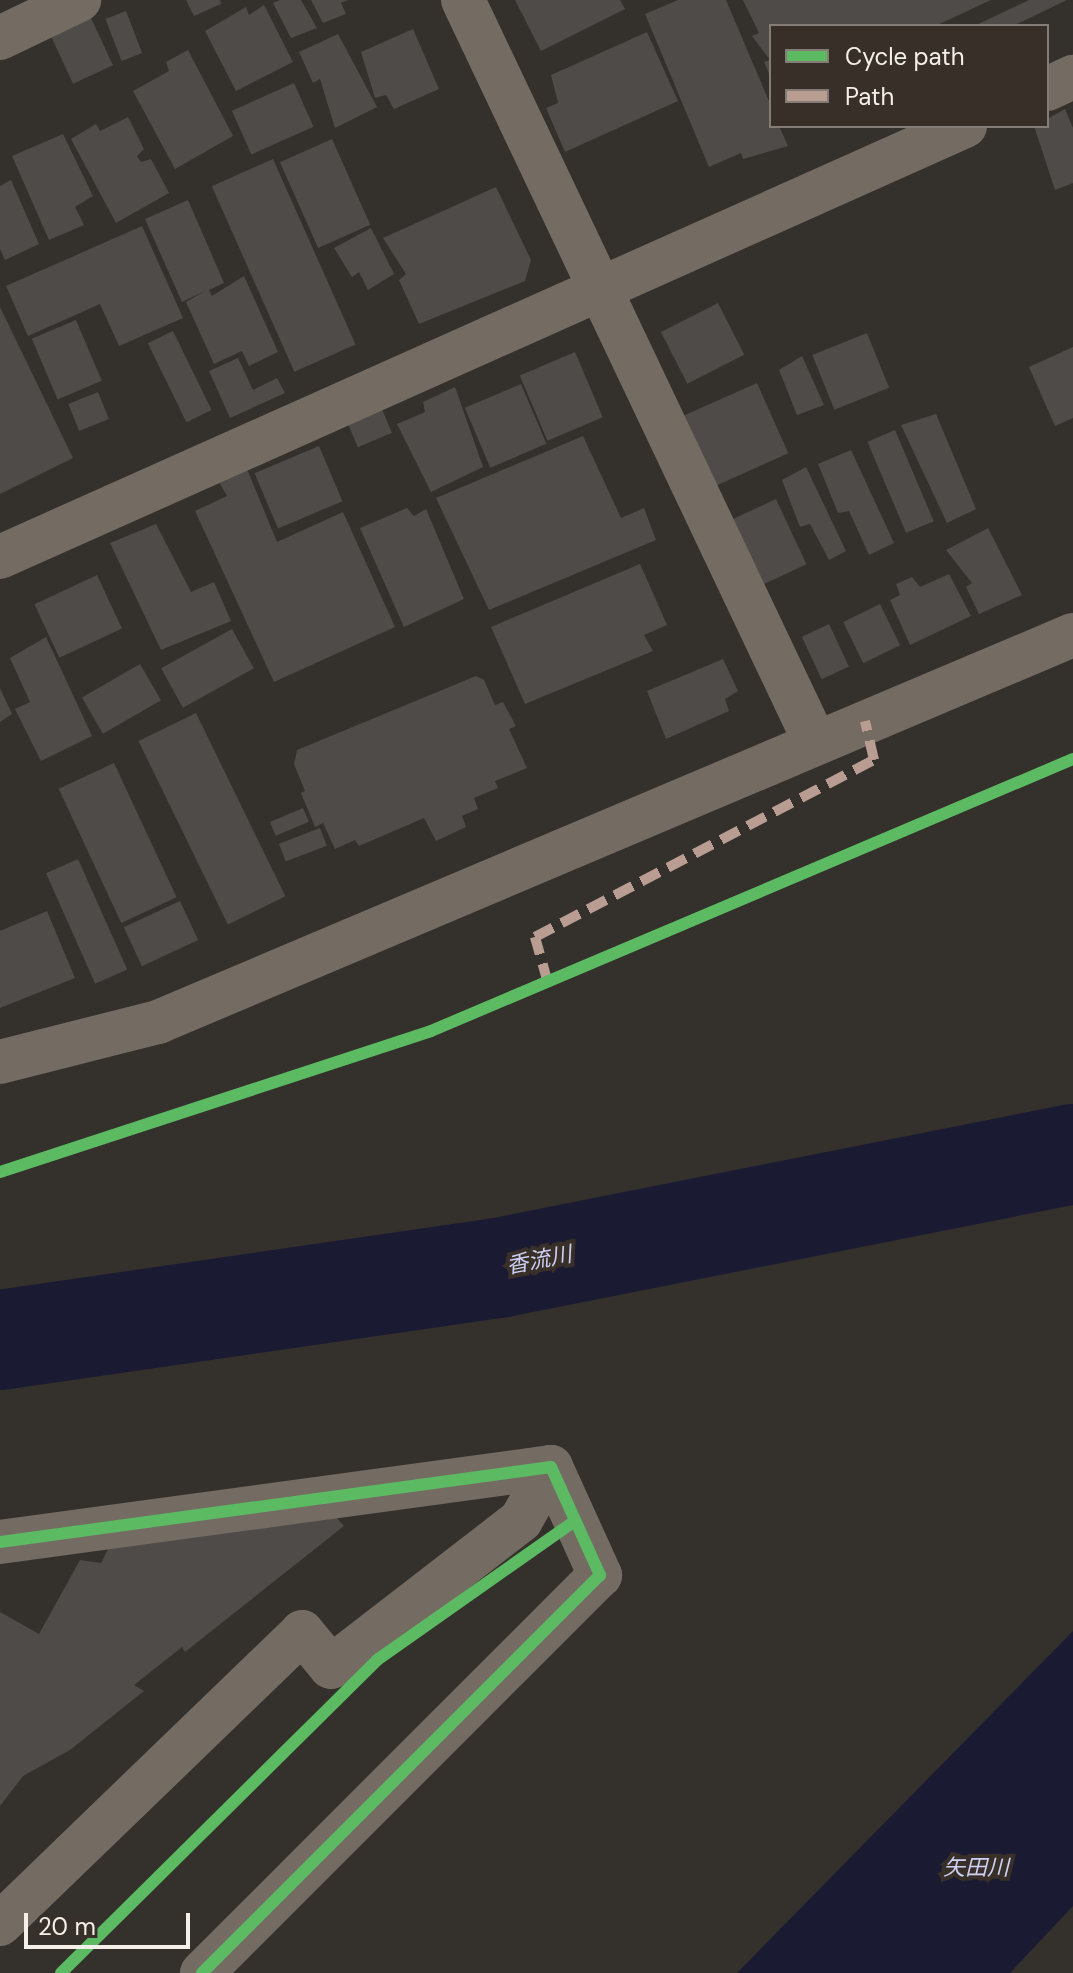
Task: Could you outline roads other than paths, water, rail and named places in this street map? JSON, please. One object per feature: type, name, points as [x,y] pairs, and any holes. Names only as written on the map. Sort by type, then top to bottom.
[{"type":"street","points":[[0,38],[79,0]]},
{"type":"street","points":[[463,0],[815,742]]},
{"type":"street","points":[[1049,88],[1073,77]]},
{"type":"street","points":[[0,557],[603,292],[961,128]]},
{"type":"street","points":[[0,1062],[158,1022],[1073,635]]},
{"type":"street","points":[[0,1542],[551,1467]]},
{"type":"street","points":[[0,1924],[302,1632],[331,1667],[521,1520],[551,1467]]},
{"type":"street","points":[[202,1973],[600,1575],[551,1467]]},
{"type":"water","name":"矢田川","points":[[1073,1631],[1073,1906],[1010,1973],[737,1973]]},
{"type":"waterway","name":"香流川","points":[[0,1340],[498,1268],[1073,1154]]}]
